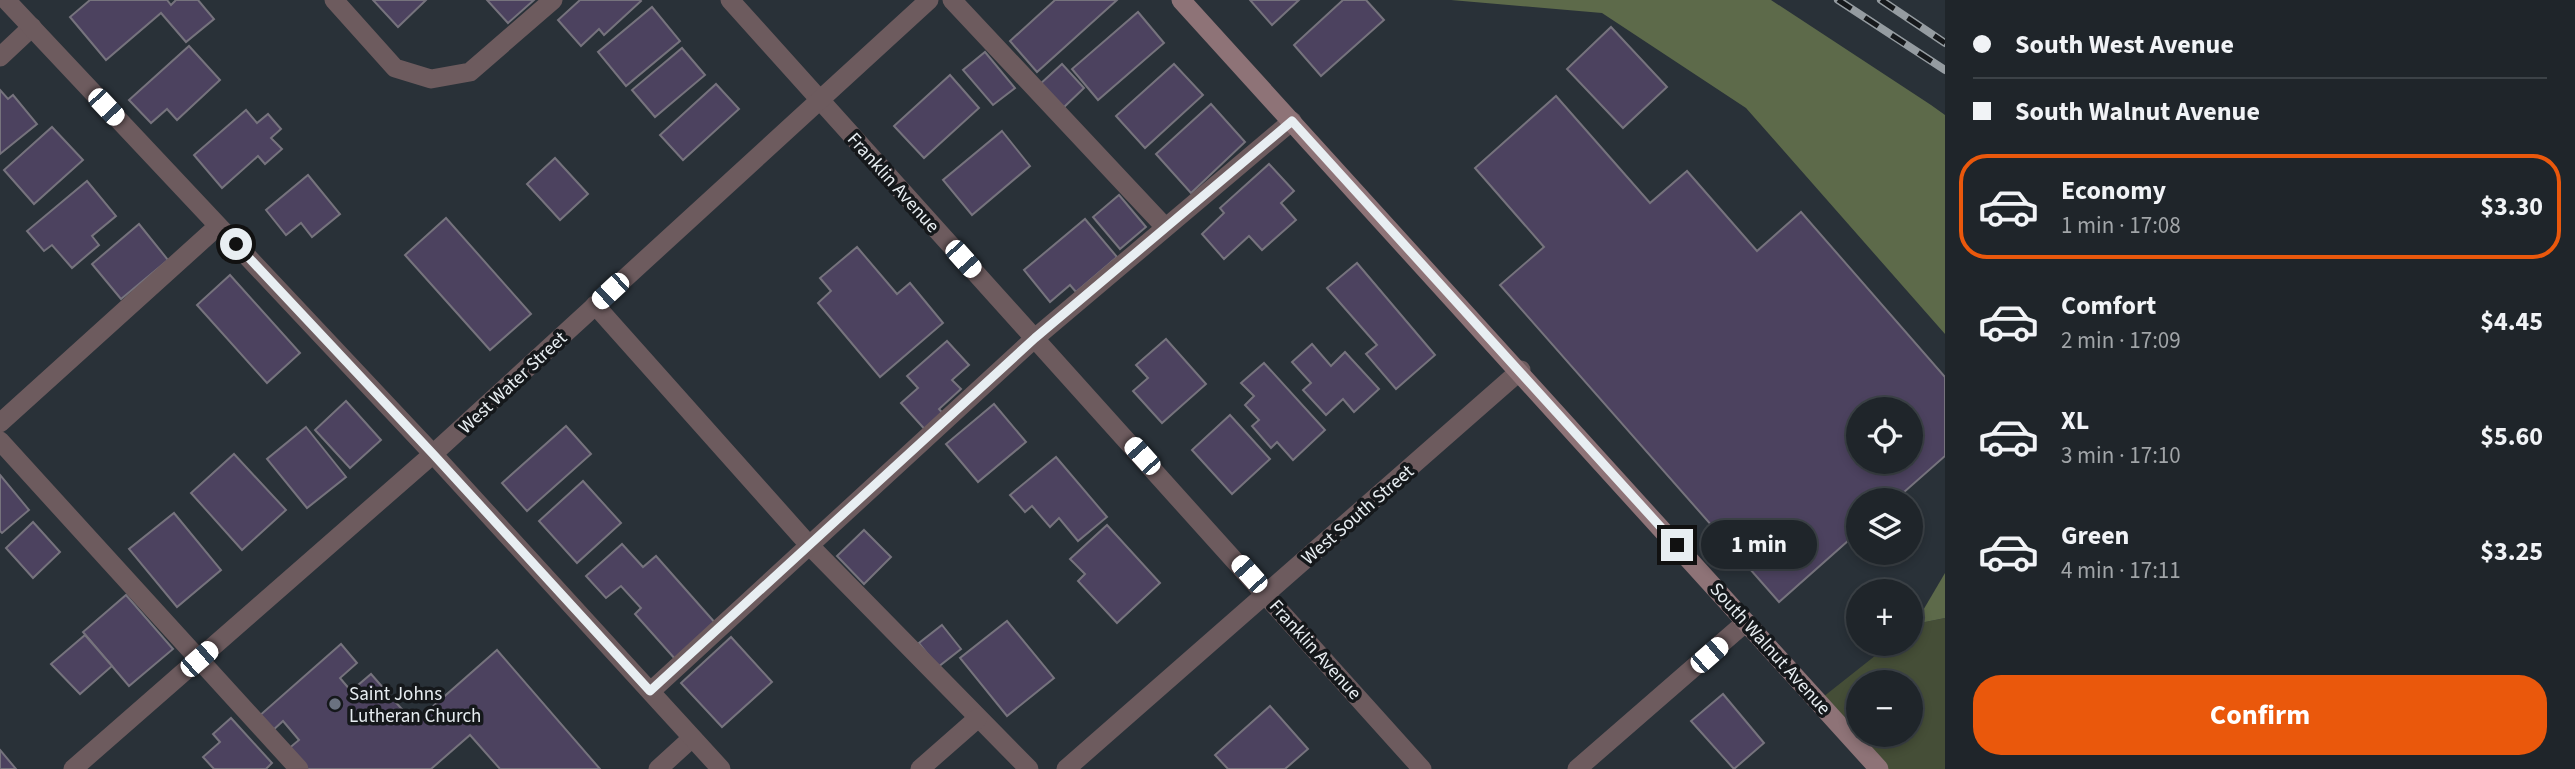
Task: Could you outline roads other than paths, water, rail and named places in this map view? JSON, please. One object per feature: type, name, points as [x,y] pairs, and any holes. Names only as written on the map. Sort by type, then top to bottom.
[{"type":"main road","name":"South Walnut Avenue","points":[[1181,0],[1521,370],[1879,769]]},
{"type":"street","points":[[6,0],[433,454],[721,769]]},
{"type":"street","points":[[334,0],[395,68],[431,79],[470,72],[553,0]]},
{"type":"street","name":"Franklin Avenue","points":[[730,0],[1422,769]]},
{"type":"street","name":"West Water Street","points":[[73,769],[433,454],[929,0]]},
{"type":"street","points":[[952,0],[1165,227]]},
{"type":"street","points":[[0,57],[32,27]]},
{"type":"street","points":[[650,691],[1035,338],[1292,121]]},
{"type":"street","points":[[0,424],[218,226]]},
{"type":"street","points":[[595,305],[809,545],[1028,769]]},
{"type":"street","name":"West South Street","points":[[1066,769],[1521,370]]},
{"type":"street","points":[[0,441],[299,769]]},
{"type":"street","points":[[1577,769],[1746,622]]},
{"type":"street","points":[[920,769],[978,718]]},
{"type":"street","points":[[658,769],[692,738]]},
{"type":"railway","points":[[1838,0],[1945,70]]},
{"type":"railway","points":[[1881,0],[1945,43]]},
{"type":"place","name":"Saint Johns Lutheran Church","points":[[335,704]]}]
